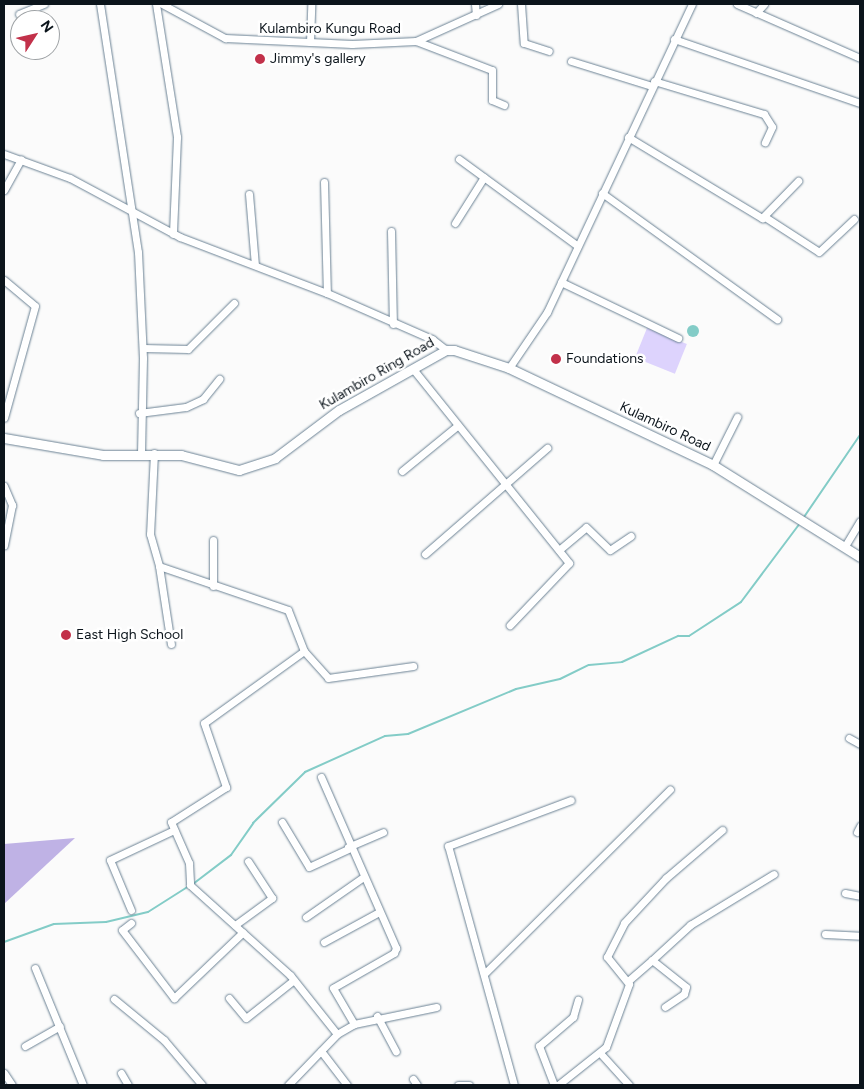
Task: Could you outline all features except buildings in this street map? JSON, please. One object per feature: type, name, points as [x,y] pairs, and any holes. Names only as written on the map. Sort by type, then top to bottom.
[{"type":"street","points":[[28,10],[44,4]]},
{"type":"street","points":[[100,4],[133,215],[143,348],[139,413],[141,454]]},
{"type":"street","points":[[156,4],[178,137],[173,234]]},
{"type":"street","name":"Kulambiro Kungu Road","points":[[162,4],[225,38],[310,42],[416,41],[498,4]]},
{"type":"street","points":[[310,42],[311,4]]},
{"type":"street","points":[[475,4],[476,15]]},
{"type":"street","points":[[521,4],[525,45],[549,51]]},
{"type":"street","points":[[509,368],[561,282],[692,4]]},
{"type":"street","points":[[737,4],[860,58]]},
{"type":"street","points":[[756,13],[764,4]]},
{"type":"street","points":[[674,40],[860,103]]},
{"type":"street","points":[[416,41],[492,70],[492,100],[504,105]]},
{"type":"street","points":[[571,61],[764,114],[772,127],[765,142]]},
{"type":"street","points":[[628,137],[819,252],[854,219]]},
{"type":"street","name":"Kulambiro Ring Road","points":[[4,154],[70,178],[133,215],[173,234],[327,293],[392,324],[432,339],[446,350],[339,410],[275,458],[255,467],[227,469],[181,455],[154,453],[103,455],[4,438]]},
{"type":"street","points":[[459,158],[578,246]]},
{"type":"street","points":[[4,190],[21,159]]},
{"type":"street","points":[[455,224],[484,177]]},
{"type":"street","points":[[324,182],[327,293]]},
{"type":"street","points":[[765,218],[798,182]]},
{"type":"street","points":[[602,193],[777,319]]},
{"type":"street","points":[[249,194],[255,265]]},
{"type":"street","points":[[391,231],[392,324]]},
{"type":"street","points":[[4,280],[35,306],[4,418]]},
{"type":"street","points":[[561,282],[678,338]]},
{"type":"street","points":[[143,348],[188,348],[234,303]]},
{"type":"street","name":"Kulambiro Road","points":[[446,350],[484,357],[713,465],[860,557]]},
{"type":"street","points":[[412,369],[504,486],[560,550],[569,567],[510,625]]},
{"type":"street","points":[[139,413],[186,407],[202,399],[219,379]]},
{"type":"street","points":[[713,465],[737,417]]},
{"type":"street","points":[[402,471],[457,426]]},
{"type":"street","points":[[425,554],[547,448]]},
{"type":"street","points":[[154,453],[150,534],[159,566],[171,644]]},
{"type":"street","points":[[4,486],[12,500],[4,546]]},
{"type":"street","points":[[845,546],[860,522]]},
{"type":"street","points":[[560,550],[586,527],[610,550],[631,536]]},
{"type":"street","points":[[213,540],[214,586]]},
{"type":"street","points":[[159,566],[288,610],[304,651],[330,678],[413,666]]},
{"type":"street","points":[[304,651],[204,723],[228,784],[220,794],[172,818],[174,830],[189,863],[190,885],[294,980],[337,1034]]},
{"type":"street","points":[[849,738],[860,744]]},
{"type":"street","points":[[321,777],[348,848],[396,952],[333,988],[354,1024]]},
{"type":"street","points":[[484,974],[670,789]]},
{"type":"street","points":[[514,1085],[448,845],[571,800]]},
{"type":"street","points":[[282,822],[308,868],[384,832]]},
{"type":"street","points":[[131,910],[110,860],[174,830]]},
{"type":"street","points":[[628,981],[607,957],[624,923],[666,878],[722,830]]},
{"type":"street","points":[[235,925],[272,898],[248,861]]},
{"type":"street","points":[[578,1000],[573,1017],[539,1046],[556,1085],[602,1054],[628,981],[690,925],[774,874]]},
{"type":"street","points":[[306,917],[362,878]]},
{"type":"street","points":[[845,893],[860,896]]},
{"type":"street","points":[[324,942],[379,912]]},
{"type":"street","points":[[131,923],[122,930],[174,998],[243,932]]},
{"type":"street","points":[[825,934],[860,936]]},
{"type":"street","points":[[652,960],[686,986],[684,994],[665,1007]]},
{"type":"street","points":[[34,968],[60,1026],[83,1085]]},
{"type":"street","points":[[229,998],[246,1018],[294,980]]},
{"type":"street","points":[[114,999],[164,1040],[202,1085]]},
{"type":"street","points":[[288,1085],[337,1034],[354,1024],[377,1016],[436,1007]]},
{"type":"street","points":[[377,1016],[396,1051]]},
{"type":"street","points":[[25,1046],[60,1026]]},
{"type":"street","points":[[321,1051],[347,1085]]},
{"type":"street","points":[[602,1054],[629,1085]]},
{"type":"street","points":[[4,1073],[12,1085]]},
{"type":"street","points":[[122,1074],[128,1085]]},
{"type":"street","points":[[458,1085],[470,1085]]},
{"type":"shaded area","points":[[647,328],[687,344],[675,374],[635,358]]},
{"type":"shaded area","points":[[75,838],[4,904],[4,844]]},
{"type":"water","points":[[691,325],[695,325],[699,331],[695,337],[691,337],[687,333],[687,329]]},
{"type":"waterway","points":[[804,517],[860,435]]},
{"type":"waterway","points":[[193,884],[231,855],[253,823],[305,772],[385,736],[408,734],[516,689],[560,679],[589,665],[622,662],[678,636],[689,636],[741,602],[800,523]]},
{"type":"waterway","points":[[4,942],[54,924],[106,922],[148,912],[189,886]]},
{"type":"place","name":"Jimmy's gallery","points":[[260,59]]},
{"type":"place","name":"Foundations","points":[[556,359]]},
{"type":"place","name":"East High School","points":[[66,635]]}]
